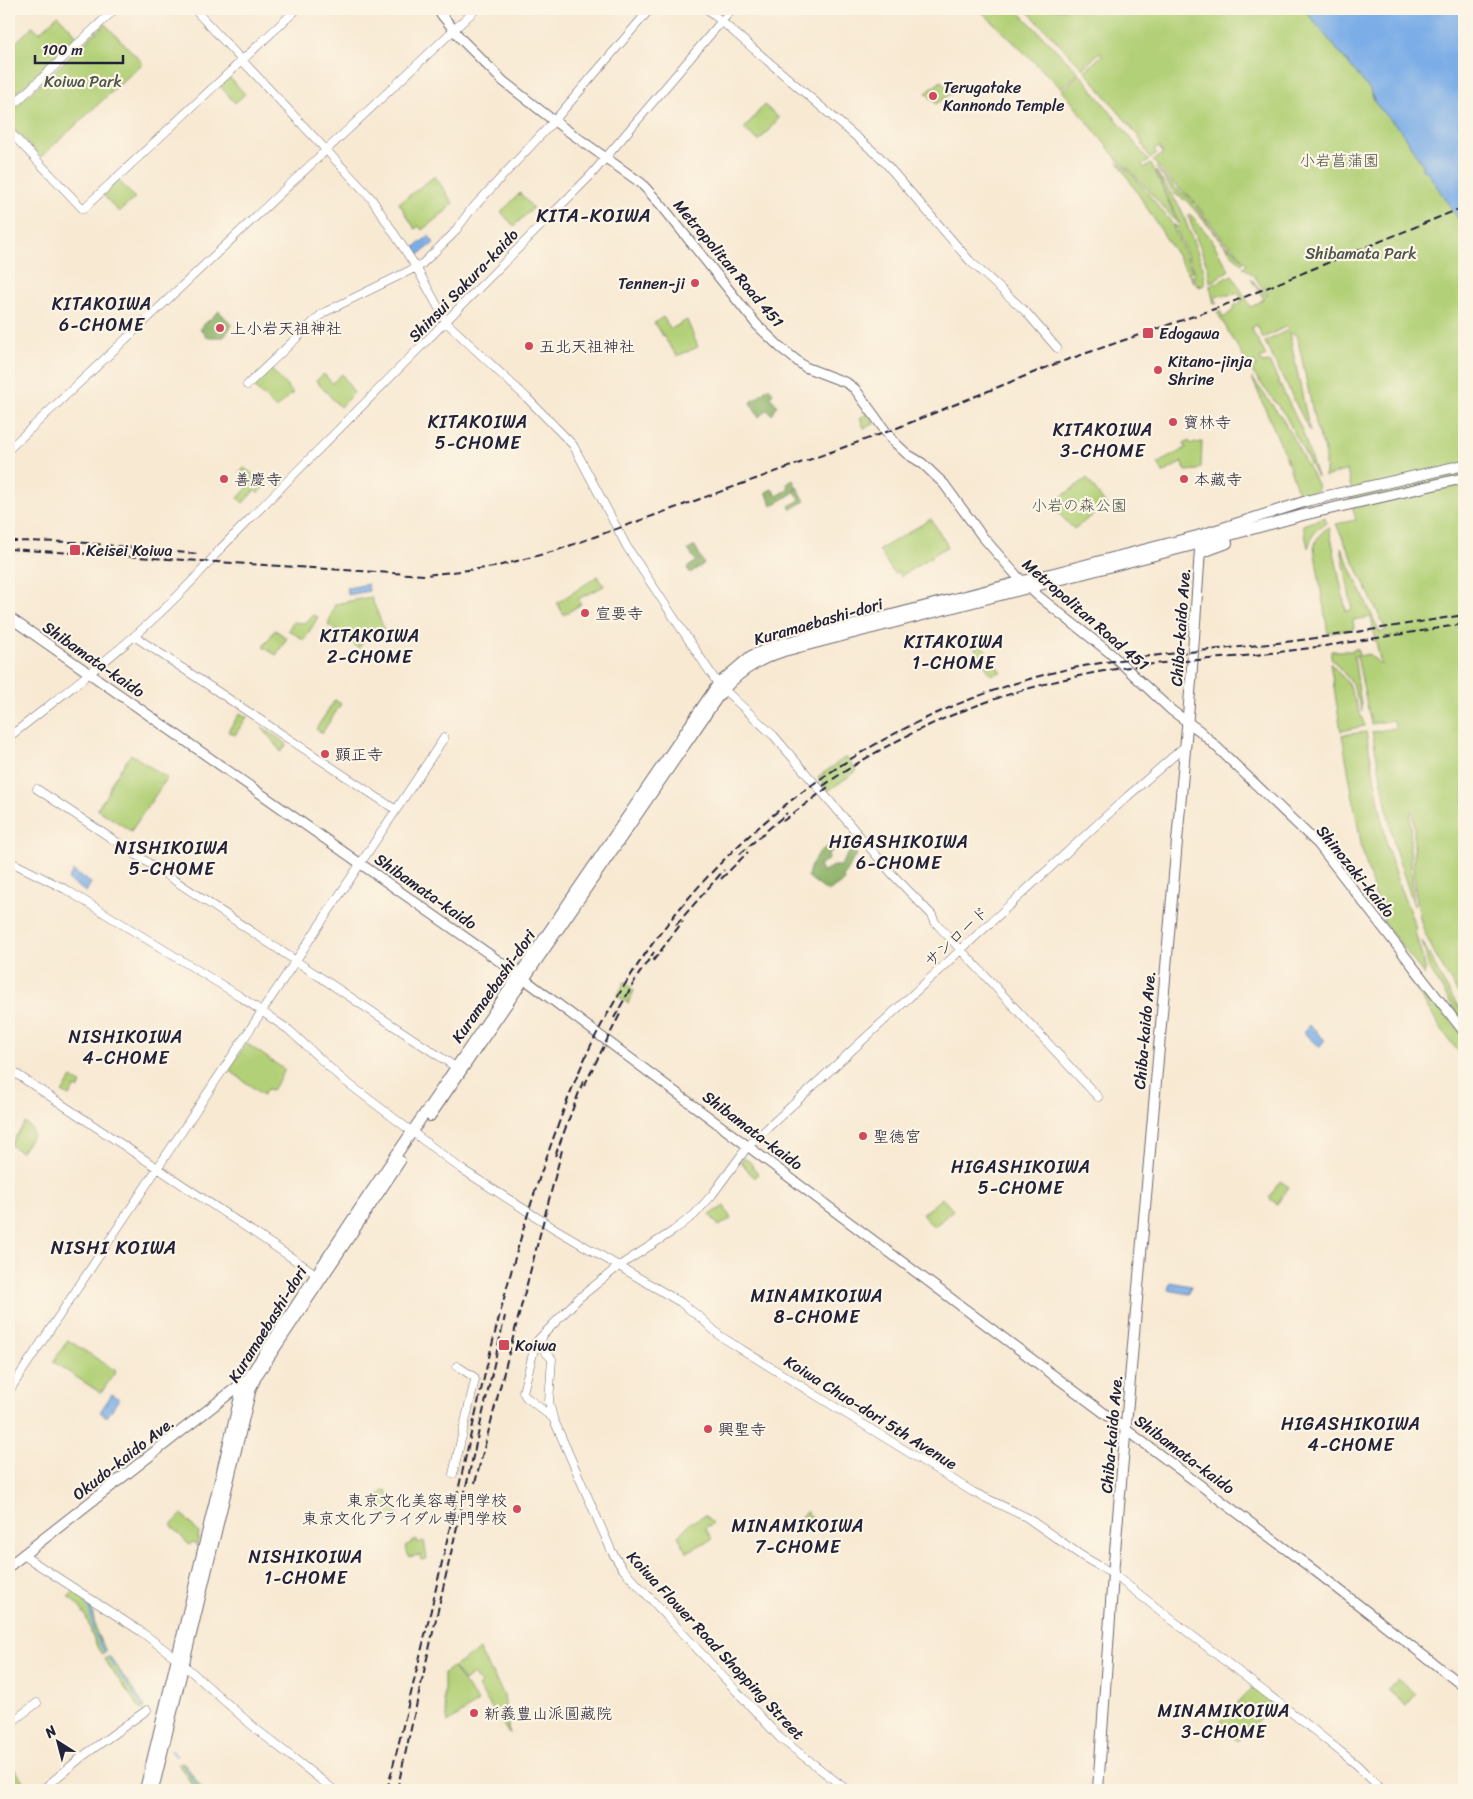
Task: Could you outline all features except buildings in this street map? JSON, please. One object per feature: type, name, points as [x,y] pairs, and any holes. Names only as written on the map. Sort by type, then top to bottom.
[{"type":"main road","name":"Metropolitan Road 451","points":[[437,9],[454,31],[494,72],[554,121],[632,176],[652,194],[733,296],[773,340],[802,365],[847,382],[858,392],[892,440],[907,454],[922,463],[944,484],[982,536],[1026,584],[1110,653],[1171,710],[1187,722]]},
{"type":"main road","points":[[1464,465],[1332,495],[1201,544],[1206,549],[1282,525],[1303,515],[1464,478]]},
{"type":"main road","name":"Kuramaebashi-dori","points":[[153,1790],[158,1754],[179,1662],[240,1397],[247,1380],[720,687],[751,656],[776,645],[1026,584],[1201,544]]},
{"type":"main road","name":"Chiba-kaido Ave.","points":[[1098,1790],[1113,1574],[1201,544]]},
{"type":"main road","name":"Shibamata-kaido","points":[[9,617],[522,977],[1319,1574],[1464,1687]]},
{"type":"main road","name":"Shinozaki-kaido","points":[[1187,722],[1200,730],[1318,844],[1464,1032]]},
{"type":"main road","name":"Kuramaebashi-dori","points":[[179,1662],[248,1396],[257,1375],[319,1276]]},
{"type":"main road","name":"Okudo-kaido Ave.","points":[[9,1566],[247,1380],[257,1375]]},
{"type":"main road","name":"Kuramaebashi-dori","points":[[145,1790],[158,1754]]},
{"type":"street","points":[[9,109],[115,9]]},
{"type":"street","points":[[194,9],[371,198],[416,267],[445,321],[527,398],[573,445],[627,547],[720,687],[774,736],[894,876],[1098,1097]]},
{"type":"street","points":[[9,131],[83,209],[298,9]]},
{"type":"street","points":[[9,449],[327,151],[420,59],[454,31],[476,9]]},
{"type":"street","points":[[246,385],[323,314],[416,267],[457,231],[470,211],[554,121],[650,9]]},
{"type":"street","points":[[707,9],[880,158],[970,261],[1026,312],[1057,348]]},
{"type":"street","name":"Shinsui Sakura-kaido","points":[[9,737],[134,636],[199,575],[221,548],[416,353],[445,321],[606,158],[723,22],[732,9]]},
{"type":"street","points":[[134,636],[396,810]]},
{"type":"street","points":[[9,1391],[444,738]]},
{"type":"street","name":"サンロード","points":[[532,1403],[522,1389],[533,1347],[579,1298],[619,1266],[694,1215],[712,1195],[748,1146],[1162,765],[1184,747]]},
{"type":"street","points":[[37,789],[458,1069]]},
{"type":"street","name":"Koiwa Chuo-dori 5th Avenue","points":[[9,861],[65,889],[289,1030],[341,1078],[478,1180],[680,1302],[720,1336],[847,1415],[973,1492],[1026,1517],[1082,1556],[1113,1574],[1310,1727],[1357,1765],[1382,1790]]},
{"type":"street","points":[[9,1069],[319,1276]]},
{"type":"street","name":"Koiwa Flower Road Shopping Street","points":[[542,1337],[541,1347],[552,1359],[549,1398],[553,1418],[612,1552],[622,1568],[780,1738],[847,1790]]},
{"type":"street","points":[[454,1474],[475,1380],[474,1377],[457,1366]]},
{"type":"street","points":[[532,1403],[541,1404],[549,1398]]},
{"type":"street","points":[[532,1403],[553,1418]]},
{"type":"street","points":[[23,1555],[140,1631],[256,1729],[334,1790]]},
{"type":"street","points":[[9,1724],[37,1703]]},
{"type":"street","points":[[42,1790],[83,1756],[147,1710]]},
{"type":"green space","points":[[979,9],[1016,9],[1079,73],[1061,88]]},
{"type":"green space","name":"Shibamata Park","points":[[1025,9],[1304,9],[1370,90],[1375,103],[1401,131],[1423,165],[1421,167],[1423,171],[1426,169],[1464,228],[1464,1003],[1433,950],[1420,918],[1415,879],[1414,814],[1411,811],[1410,848],[1414,906],[1395,849],[1372,732],[1395,728],[1394,720],[1371,724],[1357,656],[1354,656],[1362,711],[1352,683],[1331,658],[1331,651],[1352,651],[1357,648],[1359,656],[1369,654],[1381,665],[1371,617],[1353,620],[1354,629],[1328,633],[1314,548],[1319,536],[1329,527],[1346,611],[1352,610],[1341,547],[1380,633],[1386,630],[1336,524],[1356,520],[1350,498],[1353,497],[1347,470],[1325,477],[1325,451],[1316,427],[1297,335],[1289,333],[1310,432],[1265,342],[1288,330],[1287,326],[1263,338],[1257,325],[1251,328],[1266,356],[1260,359],[1262,363],[1269,362],[1302,430],[1317,477],[1285,415],[1253,373],[1252,369],[1257,366],[1255,362],[1248,365],[1217,312],[1220,311],[1224,318],[1233,310],[1235,305],[1242,302],[1239,293],[1215,297],[1217,303],[1214,304],[1210,286],[1232,275],[1251,307],[1264,299],[1251,279],[1268,295],[1254,276],[1243,267],[1247,264],[1234,248],[1225,242],[1190,196],[1178,188],[1153,161],[1163,154],[1159,147],[1154,150],[1157,154],[1150,159],[1139,137],[1085,71],[1102,55],[1100,52],[1083,68]]},
{"type":"green space","points":[[58,15],[77,36],[9,100],[9,49],[33,26],[39,33]]},
{"type":"green space","name":"Koiwa Park","points":[[105,24],[143,63],[41,157],[9,124],[9,113]]},
{"type":"green space","points":[[1080,74],[1149,161],[1142,165],[1144,168],[1151,164],[1178,224],[1131,171],[1117,159],[1062,90]]},
{"type":"green space","points":[[229,77],[245,94],[235,103],[220,86]]},
{"type":"green space","points":[[941,81],[952,93],[936,104],[926,93]]},
{"type":"green space","points":[[764,105],[779,118],[759,141],[744,129]]},
{"type":"green space","points":[[1118,162],[1131,173],[1171,222],[1192,271],[1190,274],[1195,284]]},
{"type":"green space","points":[[1156,167],[1177,190],[1189,197],[1224,244],[1234,250],[1244,262],[1241,264],[1187,201],[1175,194]]},
{"type":"green space","points":[[1156,171],[1181,209],[1204,270],[1204,285],[1198,286],[1193,275],[1195,273],[1174,224],[1177,227],[1180,225]]},
{"type":"green space","points":[[435,176],[453,203],[422,230],[419,226],[415,229],[399,203]]},
{"type":"green space","points":[[118,180],[135,198],[119,212],[103,195]]},
{"type":"green space","points":[[520,193],[533,208],[514,226],[501,212]]},
{"type":"green space","points":[[1190,214],[1209,236],[1229,270],[1210,283],[1208,268],[1188,216]]},
{"type":"green space","points":[[219,311],[232,325],[224,337],[206,337],[200,328]]},
{"type":"green space","points":[[663,317],[671,329],[687,320],[698,347],[677,356],[654,323]]},
{"type":"green space","points":[[270,368],[293,393],[276,409],[253,384]]},
{"type":"green space","points":[[324,374],[332,383],[342,374],[354,393],[340,407],[316,381]]},
{"type":"green space","points":[[1252,378],[1282,418],[1317,484],[1318,490],[1299,495],[1286,457]]},
{"type":"green space","points":[[769,387],[773,393],[770,397],[777,405],[772,415],[767,410],[759,417],[750,403]]},
{"type":"green space","points":[[868,413],[874,424],[864,428],[860,418]]},
{"type":"green space","points":[[1189,441],[1191,444],[1202,442],[1201,467],[1197,470],[1186,471],[1182,462],[1163,473],[1158,463],[1186,448],[1184,444]]},
{"type":"green space","points":[[244,468],[267,484],[258,493],[255,490],[243,503],[238,498],[250,485],[239,474]]},
{"type":"green space","name":"小岩の森公園","points":[[1087,478],[1106,505],[1074,529],[1050,505]]},
{"type":"green space","points":[[793,480],[796,486],[793,493],[772,506],[766,492],[772,489],[777,496],[789,489],[787,484]]},
{"type":"green space","points":[[797,487],[805,501],[791,510],[789,506],[800,500],[795,492]]},
{"type":"green space","points":[[1321,502],[1322,506],[1220,533]]},
{"type":"green space","points":[[1325,517],[1326,523],[1314,532],[1308,548],[1303,525]]},
{"type":"green space","points":[[931,519],[948,546],[901,576],[898,571],[894,574],[879,550]]},
{"type":"green space","points":[[695,546],[704,564],[690,573],[687,568],[696,561],[688,550]]},
{"type":"green space","points":[[598,576],[604,586],[578,599],[581,604],[564,615],[557,603]]},
{"type":"green space","points":[[371,597],[384,629],[377,638],[370,633],[359,648],[328,625],[335,604]]},
{"type":"green space","points":[[314,615],[318,617],[304,640],[288,630],[293,622],[304,623]]},
{"type":"green space","points":[[275,630],[287,638],[276,655],[263,647]]},
{"type":"green space","points":[[982,645],[1001,672],[991,675],[974,647]]},
{"type":"green space","points":[[1330,663],[1348,683],[1365,726],[1341,731]]},
{"type":"green space","points":[[335,700],[341,704],[322,733],[316,729]]},
{"type":"green space","points":[[240,713],[247,717],[235,735],[228,731]]},
{"type":"green space","points":[[262,727],[287,744],[281,752]]},
{"type":"green space","points":[[1366,732],[1387,846],[1398,883],[1415,925],[1416,936],[1426,970],[1424,971],[1425,976],[1385,924],[1362,849],[1342,735]]},
{"type":"green space","points":[[131,754],[167,778],[131,831],[97,809],[108,793],[111,783]]},
{"type":"green space","points":[[846,757],[857,771],[828,791],[818,777]]},
{"type":"green space","points":[[828,846],[832,846],[833,850],[828,854],[829,859],[819,866],[822,872],[833,866],[840,866],[851,850],[857,853],[843,877],[844,881],[828,892],[808,877],[814,860]]},
{"type":"green space","points":[[1422,941],[1443,982],[1464,1016],[1464,1025],[1429,968]]},
{"type":"green space","points":[[1407,969],[1412,971],[1464,1037],[1464,1059],[1441,1029],[1409,978]]},
{"type":"green space","points":[[625,981],[634,991],[628,1003],[617,996]]},
{"type":"green space","points":[[246,1043],[285,1070],[272,1090],[267,1089],[263,1095],[229,1070]]},
{"type":"green space","points":[[72,1078],[81,1084],[78,1089],[75,1087],[69,1096],[62,1092]]},
{"type":"green space","points":[[25,1123],[31,1128],[33,1135],[21,1152],[10,1145]]},
{"type":"green space","points":[[744,1158],[750,1162],[758,1174],[754,1178],[741,1162]]},
{"type":"green space","points":[[1280,1181],[1289,1187],[1277,1204],[1269,1198]]},
{"type":"green space","points":[[942,1198],[953,1210],[934,1227],[922,1214]]},
{"type":"green space","points":[[724,1206],[731,1219],[719,1226],[710,1215]]},
{"type":"green space","points":[[68,1340],[116,1371],[101,1393],[53,1362]]},
{"type":"green space","points":[[386,1490],[399,1516],[387,1522],[373,1498]]},
{"type":"green space","points":[[806,1511],[817,1522],[801,1534],[793,1527]]},
{"type":"green space","points":[[182,1514],[199,1533],[197,1546],[194,1542],[189,1545],[171,1525]]},
{"type":"green space","points":[[705,1515],[713,1523],[705,1528],[712,1539],[687,1552],[678,1536],[690,1523]]},
{"type":"green space","points":[[416,1540],[417,1543],[424,1541],[427,1559],[421,1560],[420,1555],[409,1557],[405,1546]]},
{"type":"green space","points":[[73,1592],[90,1602],[97,1634],[106,1651],[102,1655],[82,1611],[68,1597]]},
{"type":"green space","points":[[479,1650],[504,1695],[509,1734],[478,1687],[481,1684],[473,1674],[464,1681],[453,1667]]},
{"type":"green space","points":[[110,1657],[145,1707],[141,1710],[104,1659]]},
{"type":"green space","points":[[452,1667],[478,1702],[448,1723],[444,1700],[444,1673]]},
{"type":"green space","points":[[1398,1679],[1416,1694],[1406,1706],[1388,1690]]},
{"type":"green space","points":[[1253,1687],[1273,1704],[1238,1741],[1215,1726]]},
{"type":"green space","points":[[9,1761],[23,1781],[9,1790]]},
{"type":"green space","points":[[184,1763],[203,1790],[196,1790],[178,1764]]},
{"type":"water","points":[[1304,9],[1464,9],[1464,228],[1426,170],[1424,171],[1421,166],[1423,165],[1401,131],[1375,103],[1370,90]]},
{"type":"water","points":[[429,236],[434,243],[417,256],[412,249]]},
{"type":"water","points":[[368,584],[369,591],[348,595],[347,588]]},
{"type":"water","points":[[73,871],[91,883],[86,892],[68,880]]},
{"type":"water","points":[[1309,1025],[1325,1040],[1319,1047],[1303,1032]]},
{"type":"water","points":[[1170,1282],[1191,1286],[1189,1294],[1168,1290]]},
{"type":"water","points":[[112,1394],[119,1399],[107,1417],[100,1412]]},
{"type":"waterway","points":[[85,1604],[89,1606],[94,1631]]},
{"type":"waterway","points":[[95,1634],[104,1652]]},
{"type":"waterway","points":[[109,1658],[111,1662]]},
{"type":"waterway","points":[[112,1663],[115,1667]]},
{"type":"waterway","points":[[118,1672],[129,1687]]},
{"type":"waterway","points":[[132,1691],[143,1707]]},
{"type":"waterway","points":[[171,1750],[176,1756]]},
{"type":"waterway","points":[[182,1764],[200,1790]]},
{"type":"railway","points":[[9,549],[426,575],[494,567],[555,551],[892,430],[1055,364],[1220,307],[1464,207]]},
{"type":"railway","points":[[9,541],[75,542],[198,554]]},
{"type":"railway","points":[[387,1790],[424,1641],[495,1332],[516,1254],[552,1142],[585,1057],[630,977],[672,918],[720,864],[772,816],[830,773],[891,736],[957,705],[1026,680],[1108,662],[1164,654],[1303,640],[1464,615]]},
{"type":"railway","points":[[823,786],[855,765],[922,728],[957,713],[1029,688],[1123,668],[1281,652],[1464,624]]},
{"type":"railway","points":[[783,821],[831,785]]},
{"type":"railway","points":[[740,854],[787,813]]},
{"type":"railway","points":[[721,879],[748,852]]},
{"type":"railway","points":[[676,925],[724,870]]},
{"type":"railway","points":[[653,961],[683,921]]},
{"type":"railway","points":[[614,1018],[637,977],[654,952]]},
{"type":"railway","points":[[584,1086],[620,1014]]},
{"type":"railway","points":[[555,1156],[584,1079]]},
{"type":"railway","points":[[475,1483],[562,1150]]},
{"type":"railway","points":[[397,1790],[505,1316]]},
{"type":"place","name":"Terugatake Kannondo Temple","points":[[933,96]]},
{"type":"place","name":"Tennen-ji","points":[[695,283]]},
{"type":"place","name":"上小岩天祖神社","points":[[220,328]]},
{"type":"place","name":"Edogawa","points":[[1148,333]]},
{"type":"place","name":"五北天祖神社","points":[[529,346]]},
{"type":"place","name":"Kitano-jinja Shrine","points":[[1158,370]]},
{"type":"place","name":"寶林寺","points":[[1173,422]]},
{"type":"place","name":"善慶寺","points":[[224,479]]},
{"type":"place","name":"本藏寺","points":[[1184,479]]},
{"type":"place","name":"Keisei Koiwa","points":[[75,550]]},
{"type":"place","name":"宣要寺","points":[[585,613]]},
{"type":"place","name":"顕正寺","points":[[325,754]]},
{"type":"place","name":"聖徳宮","points":[[863,1136]]},
{"type":"place","name":"Koiwa","points":[[504,1345]]},
{"type":"place","name":"興聖寺","points":[[708,1429]]},
{"type":"place","name":"東京文化美容専門学校 東京文化ブライダル専門学校","points":[[517,1509]]},
{"type":"place","name":"新義豊山派圓藏院","points":[[474,1713]]},
{"type":"district","name":"KITA-KOIWA","points":[[594,215]]},
{"type":"district","name":"KITAKOIWA 6-CHOME","points":[[102,314]]},
{"type":"district","name":"KITAKOIWA 5-CHOME","points":[[478,432]]},
{"type":"district","name":"KITAKOIWA 3-CHOME","points":[[1103,440]]},
{"type":"district","name":"KITAKOIWA 2-CHOME","points":[[370,646]]},
{"type":"district","name":"KITAKOIWA 1-CHOME","points":[[954,652]]},
{"type":"district","name":"HIGASHIKOIWA 6-CHOME","points":[[899,852]]},
{"type":"district","name":"NISHIKOIWA 5-CHOME","points":[[172,858]]},
{"type":"district","name":"NISHIKOIWA 4-CHOME","points":[[126,1047]]},
{"type":"district","name":"HIGASHIKOIWA 5-CHOME","points":[[1021,1177]]},
{"type":"district","name":"NISHI KOIWA","points":[[114,1247]]},
{"type":"district","name":"MINAMIKOIWA 8-CHOME","points":[[817,1306]]},
{"type":"district","name":"HIGASHIKOIWA 4-CHOME","points":[[1351,1434]]},
{"type":"district","name":"MINAMIKOIWA 7-CHOME","points":[[798,1536]]},
{"type":"district","name":"NISHIKOIWA 1-CHOME","points":[[306,1567]]},
{"type":"district","name":"MINAMIKOIWA 3-CHOME","points":[[1224,1721]]},
{"type":"park label","name":"小岩菖蒲園","points":[[1339,160]]}]
